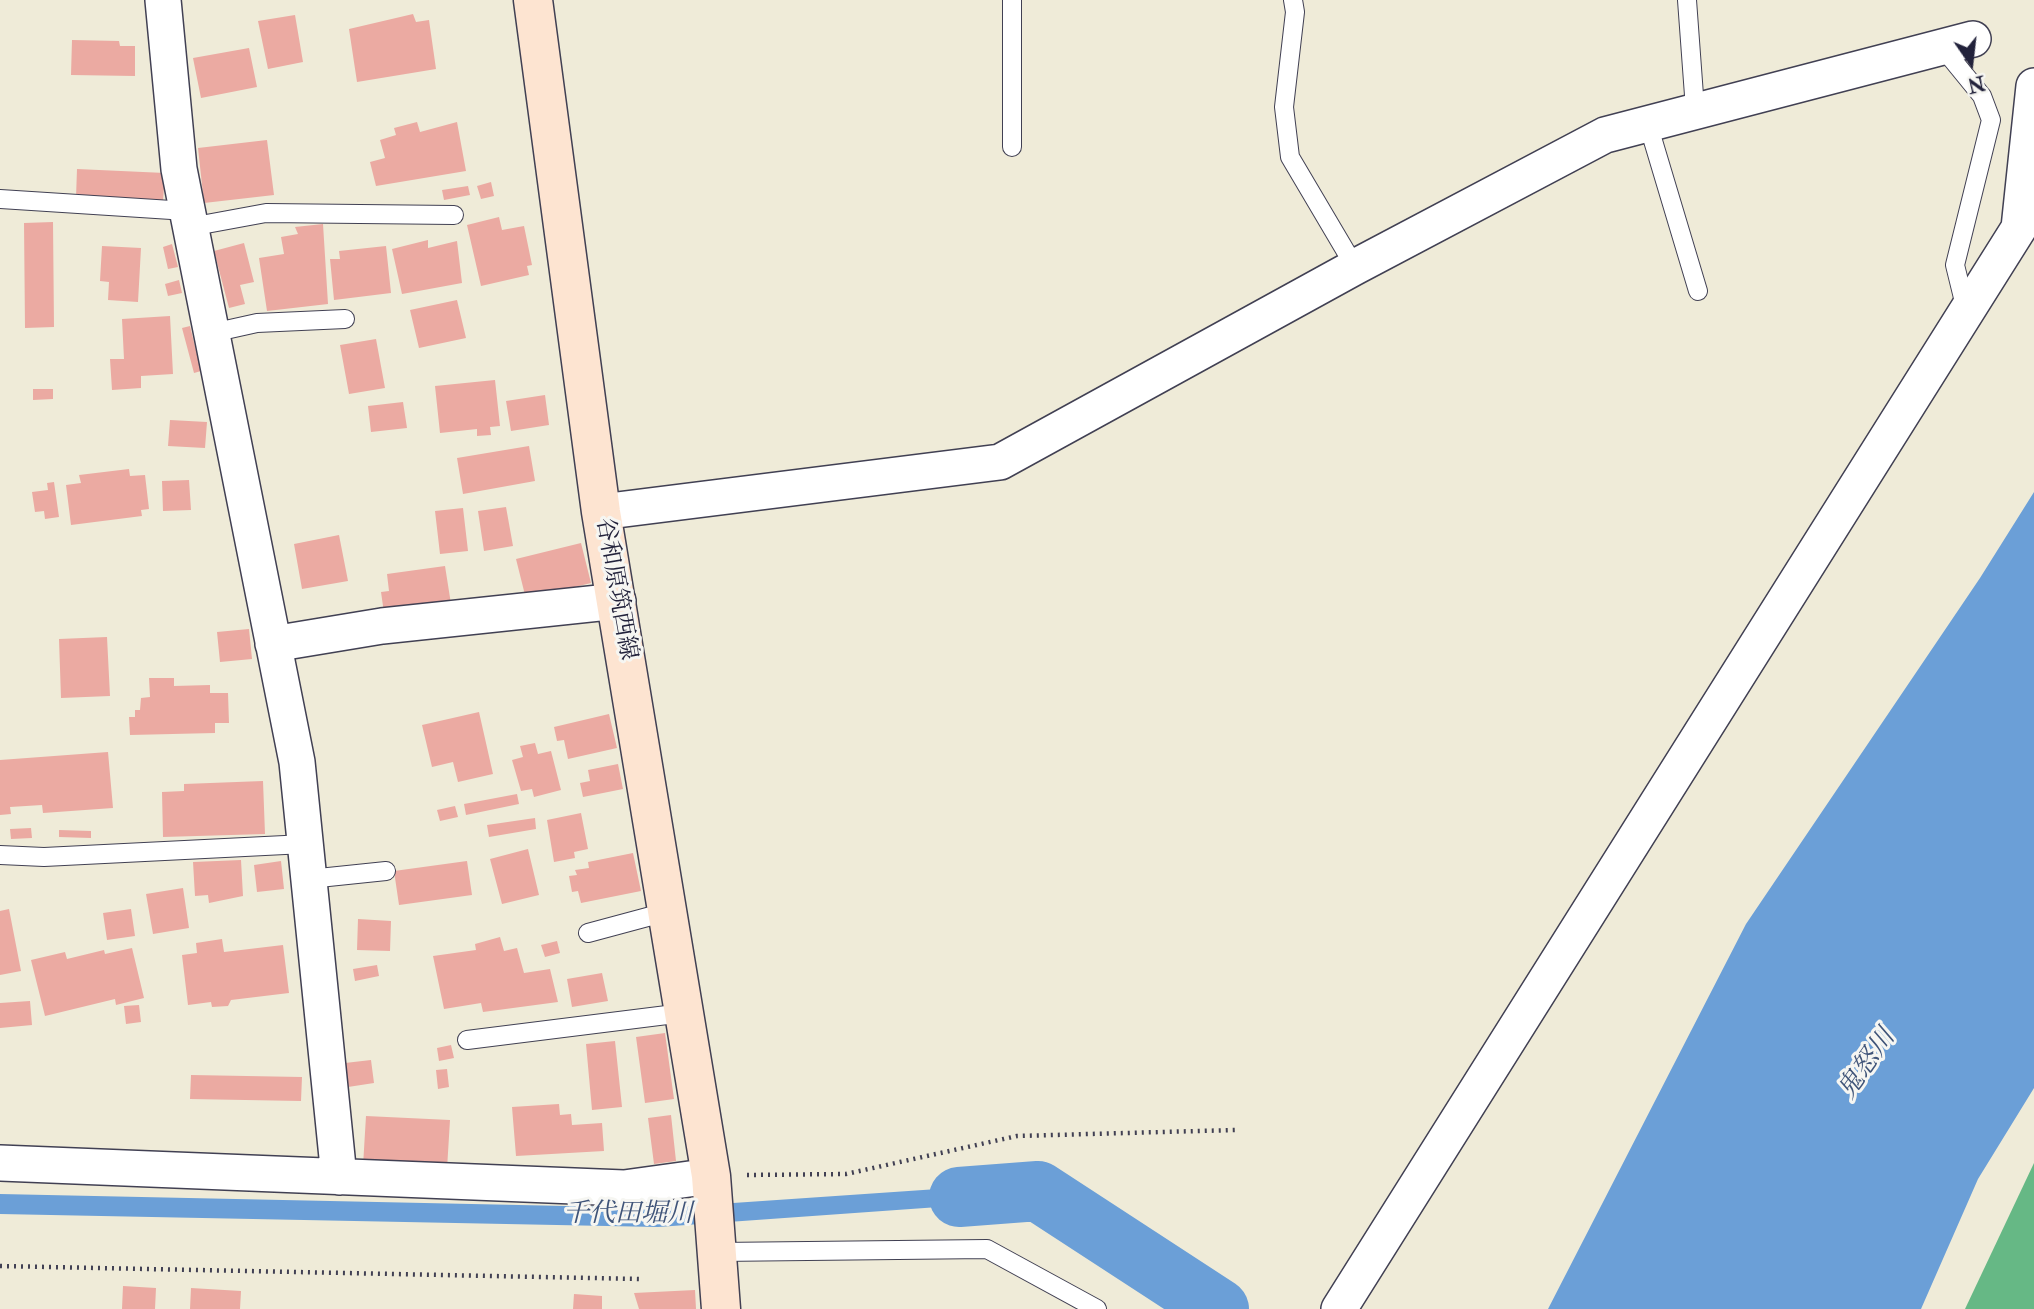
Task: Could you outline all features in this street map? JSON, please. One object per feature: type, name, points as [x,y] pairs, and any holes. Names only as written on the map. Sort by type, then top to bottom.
[{"type":"main road","name":"谷和原筑西線","points":[[533,0],[601,512],[618,601],[666,912],[711,1176],[718,1252]]},
{"type":"main road","points":[[718,1252],[721,1309]]},
{"type":"street","points":[[163,0],[179,169],[297,761],[339,1177]]},
{"type":"street","points":[[601,512],[1000,463],[1355,267],[1605,135],[1695,109],[1957,43]]},
{"type":"street","points":[[1339,1309],[2019,228],[2034,86]]},
{"type":"street","points":[[274,644],[382,626],[618,601]]},
{"type":"street","points":[[0,1163],[624,1188],[711,1176]]},
{"type":"lane","points":[[1012,0],[1012,148]]},
{"type":"lane","points":[[1293,0],[1295,12],[1284,107],[1290,157],[1355,267]]},
{"type":"lane","points":[[1687,0],[1695,109]]},
{"type":"lane","points":[[1957,43],[1991,120],[1955,265],[1967,313]]},
{"type":"lane","points":[[1648,124],[1698,291]]},
{"type":"lane","points":[[0,200],[188,219],[266,213],[454,215]]},
{"type":"lane","points":[[212,333],[257,323],[345,319]]},
{"type":"lane","points":[[0,855],[44,857],[305,844]]},
{"type":"lane","points":[[309,879],[386,871]]},
{"type":"lane","points":[[587,933],[666,912]]},
{"type":"lane","points":[[467,1040],[683,1013]]},
{"type":"lane","points":[[718,1252],[987,1249],[1097,1309]]},
{"type":"path","points":[[711,1176],[846,1174],[1017,1136],[1235,1130]]},
{"type":"path","points":[[0,1266],[640,1279]]},
{"type":"green space","points":[[2034,1163],[2034,1309],[1965,1309]]},
{"type":"water","name":"鬼怒川","points":[[2034,492],[2034,1088],[1978,1179],[1921,1309],[1548,1309],[1746,924],[1980,578]]},
{"type":"water","points":[[1040,1182],[1037,1200],[658,1227],[0,1214],[0,1194],[660,1208]]},
{"type":"building","points":[[413,14],[416,22],[429,20],[436,69],[357,82],[349,29]]},
{"type":"building","points":[[295,15],[303,62],[268,69],[258,21]]},
{"type":"building","points":[[72,40],[119,41],[120,46],[135,46],[135,76],[71,75]]},
{"type":"building","points":[[249,48],[257,87],[201,98],[193,58]]},
{"type":"building","points":[[417,122],[420,132],[457,122],[466,171],[376,186],[370,162],[385,158],[380,140],[396,135],[394,128]]},
{"type":"building","points":[[267,140],[274,195],[204,203],[198,148]]},
{"type":"building","points":[[77,169],[165,173],[163,201],[76,198]]},
{"type":"building","points":[[491,182],[494,196],[481,199],[477,186]]},
{"type":"building","points":[[468,186],[470,195],[444,200],[442,190]]},
{"type":"building","points":[[499,217],[502,230],[524,226],[532,265],[527,266],[529,275],[481,286],[467,225]]},
{"type":"building","points":[[53,222],[54,327],[25,328],[24,223]]},
{"type":"building","points":[[323,224],[328,304],[267,311],[259,258],[284,254],[281,237],[298,234],[295,227]]},
{"type":"building","points":[[428,240],[428,248],[457,241],[462,283],[402,294],[392,249]]},
{"type":"building","points":[[244,243],[254,282],[240,285],[245,304],[229,308],[214,251]]},
{"type":"building","points":[[172,244],[178,267],[168,269],[163,247]]},
{"type":"building","points":[[102,246],[141,248],[138,302],[108,300],[109,282],[100,281]]},
{"type":"building","points":[[386,246],[391,293],[334,300],[330,259],[340,259],[339,251]]},
{"type":"building","points":[[179,280],[182,293],[168,296],[165,284]]},
{"type":"building","points":[[457,300],[466,338],[419,348],[410,310]]},
{"type":"building","points":[[170,316],[173,374],[141,376],[141,388],[112,390],[110,359],[124,359],[122,319]]},
{"type":"building","points":[[190,326],[201,371],[194,373],[182,328]]},
{"type":"building","points":[[376,339],[385,388],[349,394],[340,345]]},
{"type":"building","points":[[495,380],[500,426],[490,427],[491,435],[477,436],[477,429],[440,433],[435,386]]},
{"type":"building","points":[[33,389],[53,389],[53,399],[33,400]]},
{"type":"building","points":[[545,395],[549,425],[511,431],[506,401]]},
{"type":"building","points":[[403,402],[407,428],[371,432],[368,406]]},
{"type":"building","points":[[170,420],[207,422],[205,448],[168,446]]},
{"type":"building","points":[[529,446],[535,481],[463,494],[457,458]]},
{"type":"building","points":[[129,469],[130,476],[145,475],[149,509],[141,510],[142,516],[71,525],[66,485],[81,483],[79,475]]},
{"type":"building","points":[[189,480],[191,510],[163,511],[162,481]]},
{"type":"building","points":[[54,482],[59,517],[45,519],[44,511],[35,512],[32,492],[48,490],[47,483]]},
{"type":"building","points":[[506,507],[513,546],[484,551],[478,511]]},
{"type":"building","points":[[463,508],[468,551],[440,554],[435,511]]},
{"type":"building","points":[[339,535],[348,581],[302,589],[294,544]]},
{"type":"building","points":[[581,543],[591,583],[526,599],[516,559]]},
{"type":"building","points":[[445,566],[451,604],[384,613],[381,592],[389,591],[387,574]]},
{"type":"building","points":[[249,629],[252,659],[220,662],[217,632]]},
{"type":"building","points":[[107,637],[110,696],[61,698],[59,639]]},
{"type":"building","points":[[149,678],[174,678],[174,686],[210,685],[210,693],[228,693],[229,723],[215,723],[215,733],[130,735],[129,717],[135,717],[135,710],[140,710],[141,698],[150,697]]},
{"type":"building","points":[[479,712],[493,774],[458,782],[453,762],[432,767],[422,725]]},
{"type":"building","points":[[609,714],[617,748],[568,759],[564,740],[557,741],[554,727]]},
{"type":"building","points":[[535,743],[538,754],[551,751],[561,790],[534,797],[532,789],[521,791],[512,760],[523,757],[520,746]]},
{"type":"building","points":[[108,752],[113,808],[43,813],[42,805],[10,807],[11,814],[0,815],[0,760]]},
{"type":"building","points":[[618,764],[623,789],[583,797],[580,783],[590,781],[588,770]]},
{"type":"building","points":[[263,781],[265,834],[163,837],[162,792],[184,791],[184,784]]},
{"type":"building","points":[[517,794],[519,804],[466,815],[464,804]]},
{"type":"building","points":[[455,806],[458,817],[440,821],[437,810]]},
{"type":"building","points":[[581,813],[588,849],[574,852],[575,858],[554,862],[547,820]]},
{"type":"building","points":[[535,818],[536,829],[489,837],[487,825]]},
{"type":"building","points":[[31,828],[32,838],[11,839],[10,829]]},
{"type":"building","points":[[59,830],[91,831],[91,838],[59,837]]},
{"type":"building","points":[[528,849],[539,895],[502,904],[490,859]]},
{"type":"building","points":[[633,853],[641,891],[581,903],[578,891],[572,892],[569,876],[577,875],[575,870],[589,868],[588,862]]},
{"type":"building","points":[[241,860],[243,896],[209,903],[208,895],[195,896],[193,862]]},
{"type":"building","points":[[281,861],[284,889],[257,892],[254,865]]},
{"type":"building","points":[[467,861],[472,895],[399,905],[394,871]]},
{"type":"building","points":[[183,888],[189,928],[153,934],[146,894]]},
{"type":"building","points":[[9,909],[21,971],[0,975],[0,911]]},
{"type":"building","points":[[131,909],[135,936],[107,940],[103,913]]},
{"type":"building","points":[[358,919],[391,921],[390,951],[357,950]]},
{"type":"building","points":[[500,937],[504,951],[517,948],[524,973],[550,969],[558,1002],[483,1012],[481,1003],[444,1009],[433,956],[476,950],[475,944]]},
{"type":"building","points":[[222,939],[224,952],[283,945],[289,993],[231,1000],[228,1006],[212,1007],[211,1002],[188,1005],[182,955],[197,953],[196,943]]},
{"type":"building","points":[[557,941],[560,953],[545,957],[541,945]]},
{"type":"building","points":[[132,948],[144,998],[116,1005],[115,999],[45,1016],[31,960],[65,952],[67,959],[104,950],[105,954]]},
{"type":"building","points":[[377,965],[379,976],[355,981],[353,969]]},
{"type":"building","points":[[602,973],[608,1001],[572,1007],[567,979]]},
{"type":"building","points":[[30,1001],[32,1025],[0,1028],[0,1003]]},
{"type":"building","points":[[139,1005],[141,1022],[126,1024],[124,1006]]},
{"type":"building","points":[[665,1033],[674,1099],[645,1103],[636,1037]]},
{"type":"building","points":[[615,1041],[622,1107],[592,1110],[586,1044]]},
{"type":"building","points":[[451,1045],[454,1058],[439,1061],[437,1048]]},
{"type":"building","points":[[371,1060],[374,1083],[348,1087],[345,1063]]},
{"type":"building","points":[[447,1069],[449,1087],[438,1089],[436,1070]]},
{"type":"building","points":[[191,1075],[302,1077],[301,1101],[190,1099]]},
{"type":"building","points":[[559,1104],[560,1115],[571,1114],[572,1125],[602,1123],[604,1151],[516,1156],[512,1107]]},
{"type":"building","points":[[671,1115],[676,1161],[654,1164],[648,1118]]},
{"type":"building","points":[[366,1116],[450,1120],[447,1169],[363,1166]]},
{"type":"building","points":[[123,1286],[156,1288],[155,1309],[122,1309]]},
{"type":"building","points":[[191,1288],[241,1291],[240,1309],[190,1309]]},
{"type":"building","points":[[695,1290],[696,1309],[639,1309],[634,1293]]},
{"type":"building","points":[[574,1294],[602,1296],[602,1309],[573,1309]]},
{"type":"waterway","name":"千代田堀川","points":[[959,1197],[1038,1191],[1219,1309]]}]
